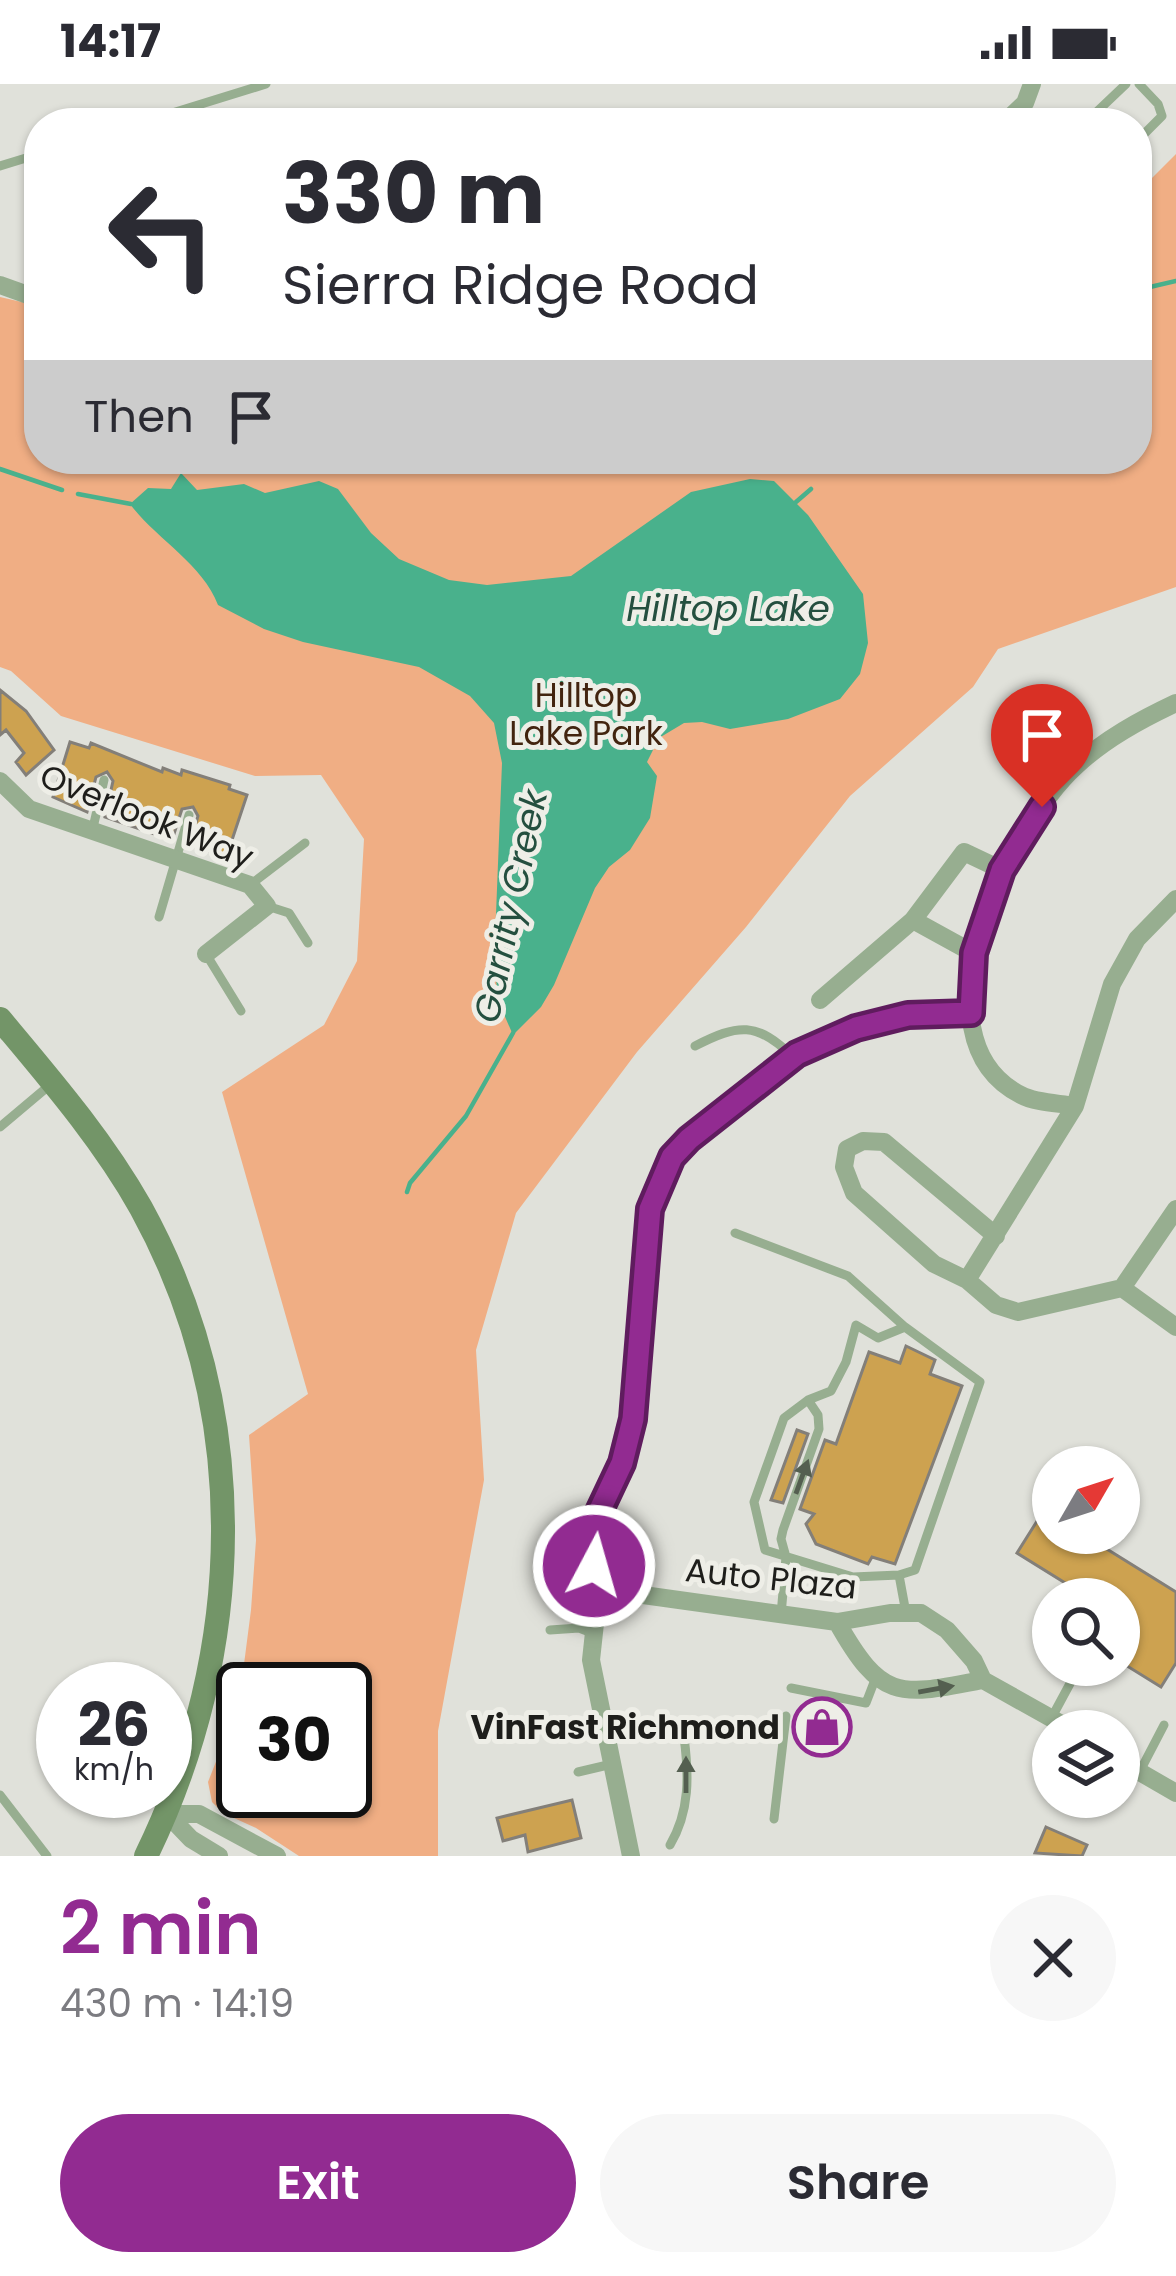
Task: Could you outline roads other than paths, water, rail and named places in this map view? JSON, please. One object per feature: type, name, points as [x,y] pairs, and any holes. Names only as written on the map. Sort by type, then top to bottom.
[{"type":"street","points":[[1075,1106],[1022,1095],[1004,1082],[977,1046],[971,1013],[974,953],[1002,870],[1074,767],[1122,731],[1176,703]]},
{"type":"street","name":"Overlook Way","points":[[0,781],[29,809],[250,885],[267,905],[206,954]]},
{"type":"street","points":[[820,1000],[913,920],[964,852],[1002,870]]},
{"type":"street","points":[[967,1280],[1075,1106],[1112,984],[1137,939],[1176,898]]},
{"type":"street","points":[[913,920],[974,953]]},
{"type":"street","points":[[629,1856],[591,1660],[596,1614],[618,1602],[594,1566],[592,1538],[596,1518],[622,1463],[633,1419],[650,1209],[680,1148],[794,1057],[856,1028],[891,1019],[971,1013]]},
{"type":"street","points":[[0,1018],[113,1162],[152,1230],[194,1337],[215,1429],[223,1522],[219,1618],[206,1700],[192,1748]]},
{"type":"street","points":[[996,1236],[884,1142],[863,1141],[848,1149],[844,1167],[854,1193],[934,1264],[967,1280],[996,1305],[1018,1312],[1122,1288],[1176,1209]]},
{"type":"street","points":[[1122,1288],[1176,1327]]},
{"type":"street","name":"Auto Plaza","points":[[618,1602],[636,1594],[837,1622],[906,1613]]},
{"type":"street","points":[[906,1613],[921,1613],[947,1630],[974,1661],[983,1681]]},
{"type":"street","points":[[837,1622],[876,1677],[898,1691],[915,1693],[983,1681],[1039,1710]]},
{"type":"street","points":[[1140,1774],[1176,1793]]},
{"type":"street","points":[[192,1814],[238,1832],[277,1856]]},
{"type":"street","points":[[146,1856],[165,1818]]},
{"type":"street","points":[[171,1818],[190,1839],[219,1856]]},
{"type":"lane","points":[[188,108],[266,84]]},
{"type":"lane","points":[[1139,84],[1158,104],[1162,116],[1152,126]]},
{"type":"lane","points":[[1099,108],[1120,86]]},
{"type":"lane","points":[[92,832],[104,780]]},
{"type":"lane","points":[[159,917],[189,814]]},
{"type":"lane","points":[[250,885],[305,844]]},
{"type":"lane","points":[[267,905],[289,914],[308,943]]},
{"type":"lane","points":[[206,954],[242,1011]]},
{"type":"lane","points":[[695,1046],[735,1028],[765,1034],[794,1057]]},
{"type":"lane","points":[[0,1127],[53,1082]]},
{"type":"lane","points":[[735,1232],[848,1276],[905,1328],[980,1382],[915,1570],[899,1576],[853,1577],[765,1550],[754,1502],[784,1418],[808,1400],[831,1391],[846,1362],[856,1325],[878,1338],[905,1328]]},
{"type":"lane","points":[[781,1615],[786,1557],[781,1539],[819,1429],[818,1415],[808,1400]]},
{"type":"lane","points":[[899,1576],[906,1613]]},
{"type":"lane","points":[[550,1630],[579,1628],[594,1634]]},
{"type":"lane","points":[[790,1688],[866,1703],[876,1677]]},
{"type":"lane","points":[[774,1819],[786,1716]]},
{"type":"lane","points":[[1140,1771],[1163,1724]]},
{"type":"lane","points":[[648,1733],[684,1737],[687,1790],[682,1824],[670,1845]]},
{"type":"lane","points":[[578,1772],[612,1764]]},
{"type":"lane","points":[[0,1796],[47,1856]]},
{"type":"water","name":"Hilltop Lake","points":[[180,474],[197,490],[244,484],[265,493],[319,481],[338,489],[371,533],[399,559],[449,580],[487,585],[571,576],[691,492],[750,479],[774,481],[808,515],[863,594],[868,643],[860,674],[840,699],[788,719],[730,729],[684,723],[659,738],[647,762],[657,776],[650,818],[630,850],[609,867],[595,888],[554,985],[541,1007],[513,1035],[499,1003],[494,964],[502,763],[494,723],[470,696],[419,667],[303,642],[264,629],[218,605],[201,576],[130,504],[148,488],[171,489]]},
{"type":"waterway","name":"Garrity Creek","points":[[1152,287],[1176,281]]},
{"type":"waterway","points":[[0,469],[62,490]]},
{"type":"waterway","name":"Garrity Creek","points":[[796,502],[811,489]]},
{"type":"waterway","points":[[78,494],[131,504]]},
{"type":"waterway","name":"Garrity Creek","points":[[407,1192],[466,1116],[513,1033]]},
{"type":"place","name":"VinFast Richmond","points":[[822,1727]]},
{"type":"park label","name":"Hilltop Lake Park","points":[[586,714]]}]
